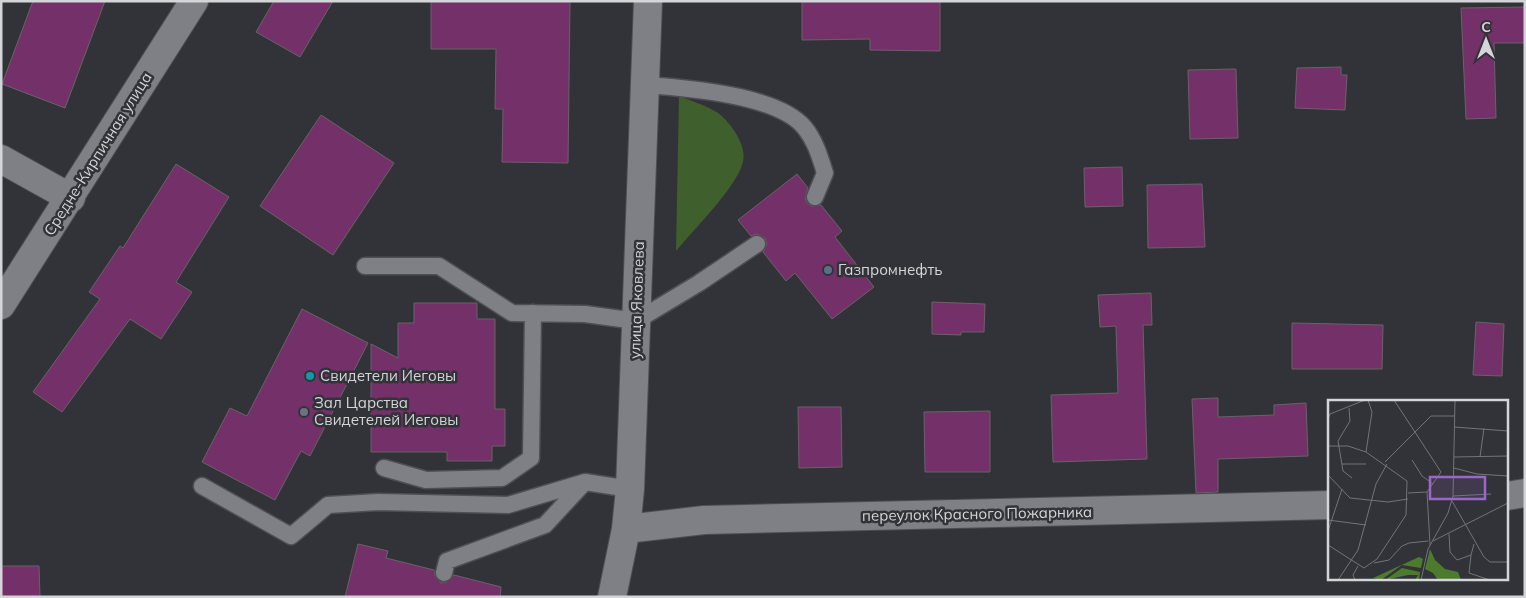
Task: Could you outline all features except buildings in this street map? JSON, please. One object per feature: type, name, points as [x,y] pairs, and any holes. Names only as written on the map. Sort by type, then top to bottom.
[{"type":"street","name":"Средне-Кирпичная улица","points":[[1,305],[71,198],[194,1]]},
{"type":"street","name":"улица Яковлева","points":[[612,597],[626,529],[630,488],[648,1]]},
{"type":"street","points":[[1,160],[71,198]]},
{"type":"street","points":[[1508,496],[1525,493]]},
{"type":"street","name":"переулок Красного Пожарника","points":[[626,529],[704,520],[1328,505]]},
{"type":"lane","points":[[646,85],[735,96],[788,113],[804,127],[815,144],[825,173],[815,197]]},
{"type":"lane","points":[[365,266],[440,266],[512,313],[585,314],[636,321],[699,283],[757,244]]},
{"type":"lane","points":[[384,468],[426,480],[502,478],[532,458],[533,313]]},
{"type":"lane","points":[[202,486],[291,536],[328,505],[378,502],[508,506],[585,482],[630,488]]},
{"type":"lane","points":[[444,572],[447,561],[545,525],[585,482]]},
{"type":"green space","points":[[679,96],[709,108],[723,117],[737,135],[744,155],[743,162],[733,183],[676,251]]},
{"type":"place","name":"Газпромнефть","points":[[828,270]]},
{"type":"place","name":"Свидетели Иеговы","points":[[310,376]]},
{"type":"place","name":"Зал Царства Свидетелей Иеговы","points":[[304,412]]}]
